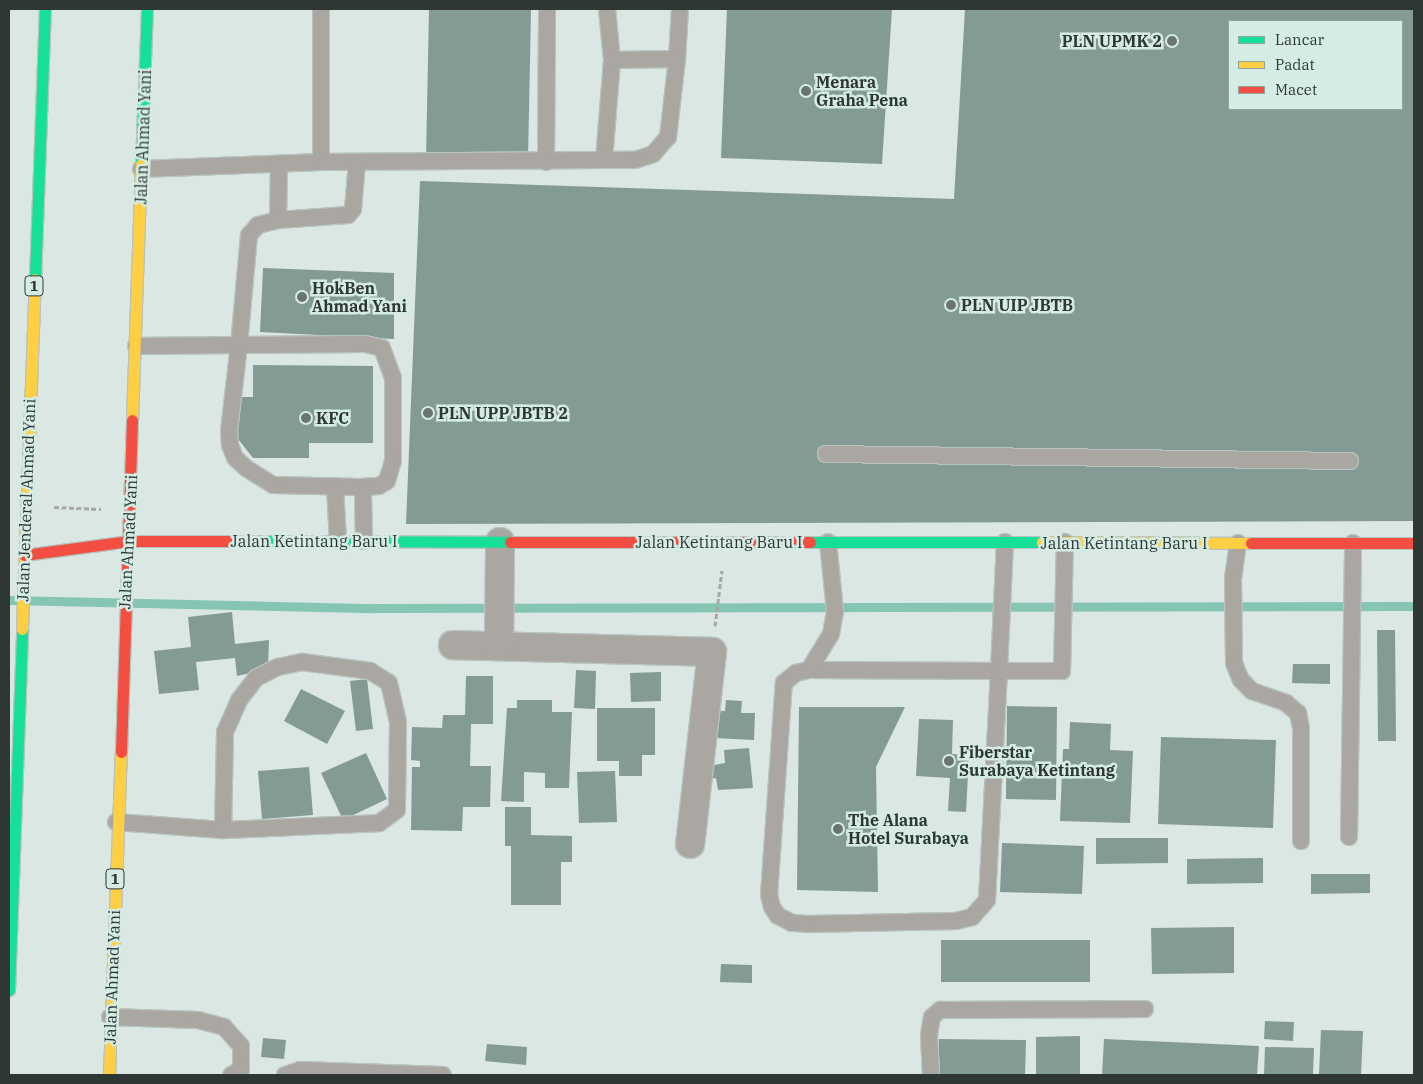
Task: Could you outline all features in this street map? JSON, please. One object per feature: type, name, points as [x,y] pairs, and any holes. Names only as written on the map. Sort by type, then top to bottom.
[{"type":"main road","name":"Jalan Jenderal Ahmad Yani","points":[[9,990],[45,9]]},
{"type":"main road","name":"Jalan Ahmad Yani","points":[[109,1075],[116,822],[129,541],[147,9]]},
{"type":"main road","name":"Jalan Ketintang Baru I","points":[[24,559],[129,541],[1414,543]]},
{"type":"street","points":[[499,633],[500,542]]},
{"type":"street","points":[[453,645],[499,633],[712,652],[690,844]]},
{"type":"lane","points":[[321,162],[322,9]]},
{"type":"lane","points":[[546,162],[547,9]]},
{"type":"lane","points":[[604,160],[612,60],[607,9]]},
{"type":"lane","points":[[142,169],[321,162],[635,160],[653,154],[668,137],[677,60],[680,9]]},
{"type":"lane","points":[[612,60],[677,60]]},
{"type":"lane","points":[[136,346],[239,345],[365,344],[382,348],[393,378],[392,472],[387,481],[379,486],[360,487],[273,484],[255,476],[235,458],[229,431],[239,345],[248,236],[258,225],[278,220],[348,215],[353,209],[357,162]]},
{"type":"lane","points":[[278,220],[279,165]]},
{"type":"lane","points":[[826,454],[1350,461]]},
{"type":"lane","points":[[335,486],[338,541]]},
{"type":"lane","points":[[360,487],[364,494],[364,541]]},
{"type":"lane","points":[[809,670],[831,634],[835,611],[834,586],[828,542]]},
{"type":"lane","points":[[1005,542],[1002,617],[999,671],[987,900],[972,918],[956,921],[808,924],[792,923],[778,916],[772,907],[769,895],[781,688],[789,677],[809,670],[999,671],[1062,670],[1065,542]]},
{"type":"lane","points":[[1238,543],[1233,579],[1234,663],[1241,680],[1252,691],[1286,703],[1298,713],[1301,729],[1301,841]]},
{"type":"lane","points":[[1349,837],[1353,543]]},
{"type":"lane","points":[[116,822],[223,830],[379,823],[397,810],[398,722],[389,683],[370,671],[302,662],[278,667],[256,678],[239,700],[225,732],[223,830]]},
{"type":"lane","points":[[931,1075],[929,1035],[932,1017],[940,1010],[1145,1009]]},
{"type":"lane","points":[[110,1017],[198,1020],[224,1027],[241,1046],[241,1070],[231,1075]]},
{"type":"lane","points":[[285,1075],[300,1070],[442,1075]]},
{"type":"path","points":[[26,506],[130,511]]},
{"type":"path","points":[[716,618],[720,593]]},
{"type":"building","points":[[429,9],[531,9],[528,161],[426,160]]},
{"type":"building","name":"Menara Graha Pena","points":[[727,9],[892,9],[882,164],[721,158]]},
{"type":"building","points":[[965,9],[1414,9],[1414,521],[406,524],[420,181],[954,199]]},
{"type":"building","points":[[263,268],[394,273],[394,339],[260,332]]},
{"type":"building","name":"KFC","points":[[253,365],[373,366],[373,443],[309,443],[309,458],[253,458],[238,439],[238,397],[253,397]]},
{"type":"building","points":[[232,612],[235,644],[269,640],[268,669],[237,676],[235,658],[196,662],[199,690],[159,694],[154,651],[191,647],[188,617]]},
{"type":"building","points":[[1377,630],[1395,630],[1396,741],[1378,741]]},
{"type":"building","points":[[1293,664],[1330,664],[1330,684],[1292,683]]},
{"type":"building","points":[[576,670],[596,671],[595,709],[574,708]]},
{"type":"building","points":[[661,672],[661,701],[631,702],[630,673]]},
{"type":"building","points":[[466,676],[493,676],[493,724],[471,724],[470,766],[491,766],[490,807],[463,807],[462,831],[411,830],[412,767],[420,767],[420,761],[411,760],[412,727],[442,728],[443,715],[465,715]]},
{"type":"building","points":[[367,679],[373,729],[356,731],[350,681]]},
{"type":"building","points":[[301,689],[345,711],[327,744],[284,721]]},
{"type":"building","points":[[517,700],[552,700],[552,712],[572,712],[569,788],[545,788],[545,773],[524,772],[524,802],[501,801],[507,708],[517,708]]},
{"type":"building","points":[[726,700],[742,701],[741,713],[755,713],[754,740],[715,738],[716,711],[725,711]]},
{"type":"building","points":[[1007,706],[1057,707],[1056,800],[1006,799]]},
{"type":"building","name":"The Alana Hotel Surabaya","points":[[799,707],[905,707],[876,767],[878,892],[797,890]]},
{"type":"building","points":[[597,708],[655,708],[655,755],[642,755],[642,776],[619,776],[619,761],[597,761]]},
{"type":"building","points":[[919,719],[953,720],[952,754],[969,755],[966,812],[948,811],[950,778],[916,776]]},
{"type":"building","points":[[1070,722],[1111,724],[1110,750],[1133,751],[1130,823],[1060,821],[1063,749],[1069,749]]},
{"type":"building","points":[[1161,737],[1276,740],[1273,828],[1158,824]]},
{"type":"building","points":[[749,748],[753,788],[718,790],[716,778],[710,779],[709,766],[725,763],[724,750]]},
{"type":"building","points":[[366,753],[387,799],[343,820],[321,773]]},
{"type":"building","points":[[309,767],[313,815],[262,819],[258,771]]},
{"type":"building","points":[[615,771],[617,822],[579,823],[577,772]]},
{"type":"building","points":[[505,807],[531,807],[531,835],[572,836],[572,862],[561,862],[561,905],[511,905],[511,846],[505,846]]},
{"type":"building","points":[[1096,838],[1168,838],[1168,863],[1096,864]]},
{"type":"building","points":[[1002,843],[1084,846],[1082,894],[1000,892]]},
{"type":"building","points":[[1263,858],[1263,883],[1187,884],[1187,859]]},
{"type":"building","points":[[1311,874],[1370,874],[1370,893],[1311,894]]},
{"type":"building","points":[[1234,927],[1234,973],[1152,974],[1151,928]]},
{"type":"building","points":[[941,940],[1090,940],[1090,982],[941,982]]},
{"type":"building","points":[[721,964],[752,965],[752,983],[720,982]]},
{"type":"building","points":[[1265,1021],[1294,1022],[1293,1041],[1264,1039]]},
{"type":"building","points":[[1321,1030],[1363,1031],[1361,1075],[1319,1075]]},
{"type":"building","points":[[1080,1036],[1080,1075],[1036,1075],[1036,1037]]},
{"type":"building","points":[[263,1038],[286,1040],[284,1059],[261,1057]]},
{"type":"building","points":[[939,1039],[1026,1040],[1025,1075],[938,1075]]},
{"type":"building","points":[[1104,1039],[1259,1046],[1257,1075],[1102,1075]]},
{"type":"building","points":[[487,1044],[527,1047],[526,1065],[485,1061]]},
{"type":"building","points":[[1265,1047],[1314,1048],[1313,1075],[1264,1075]]},
{"type":"waterway","points":[[9,600],[373,608],[1414,606]]},
{"type":"traffic: fast","points":[[35,279],[45,9]]},
{"type":"traffic: fast","points":[[141,164],[147,9]]},
{"type":"traffic: fast","points":[[261,541],[510,542]]},
{"type":"traffic: fast","points":[[810,542],[1042,542]]},
{"type":"traffic: fast","points":[[9,990],[22,629]]},
{"type":"traffic: slow","points":[[132,420],[141,164]]},
{"type":"traffic: slow","points":[[22,629],[35,279]]},
{"type":"traffic: slow","points":[[1042,542],[1251,543]]},
{"type":"traffic: slow","points":[[109,1075],[121,752]]},
{"type":"traffic: jam","points":[[121,752],[132,420]]},
{"type":"traffic: jam","points":[[24,555],[129,541],[261,541]]},
{"type":"traffic: jam","points":[[510,542],[810,542]]},
{"type":"traffic: jam","points":[[1251,543],[1414,543]]},
{"type":"place","name":"PLN UPMK 2","points":[[1172,41]]},
{"type":"place","name":"Menara Graha Pena","points":[[806,91]]},
{"type":"place","name":"HokBen Ahmad Yani","points":[[302,297]]},
{"type":"place","name":"PLN UIP JBTB","points":[[951,305]]},
{"type":"place","name":"PLN UPP JBTB 2","points":[[428,413]]},
{"type":"place","name":"KFC","points":[[306,418]]},
{"type":"place","name":"Fiberstar Surabaya Ketintang","points":[[949,761]]},
{"type":"place","name":"The Alana Hotel Surabaya","points":[[838,829]]}]
